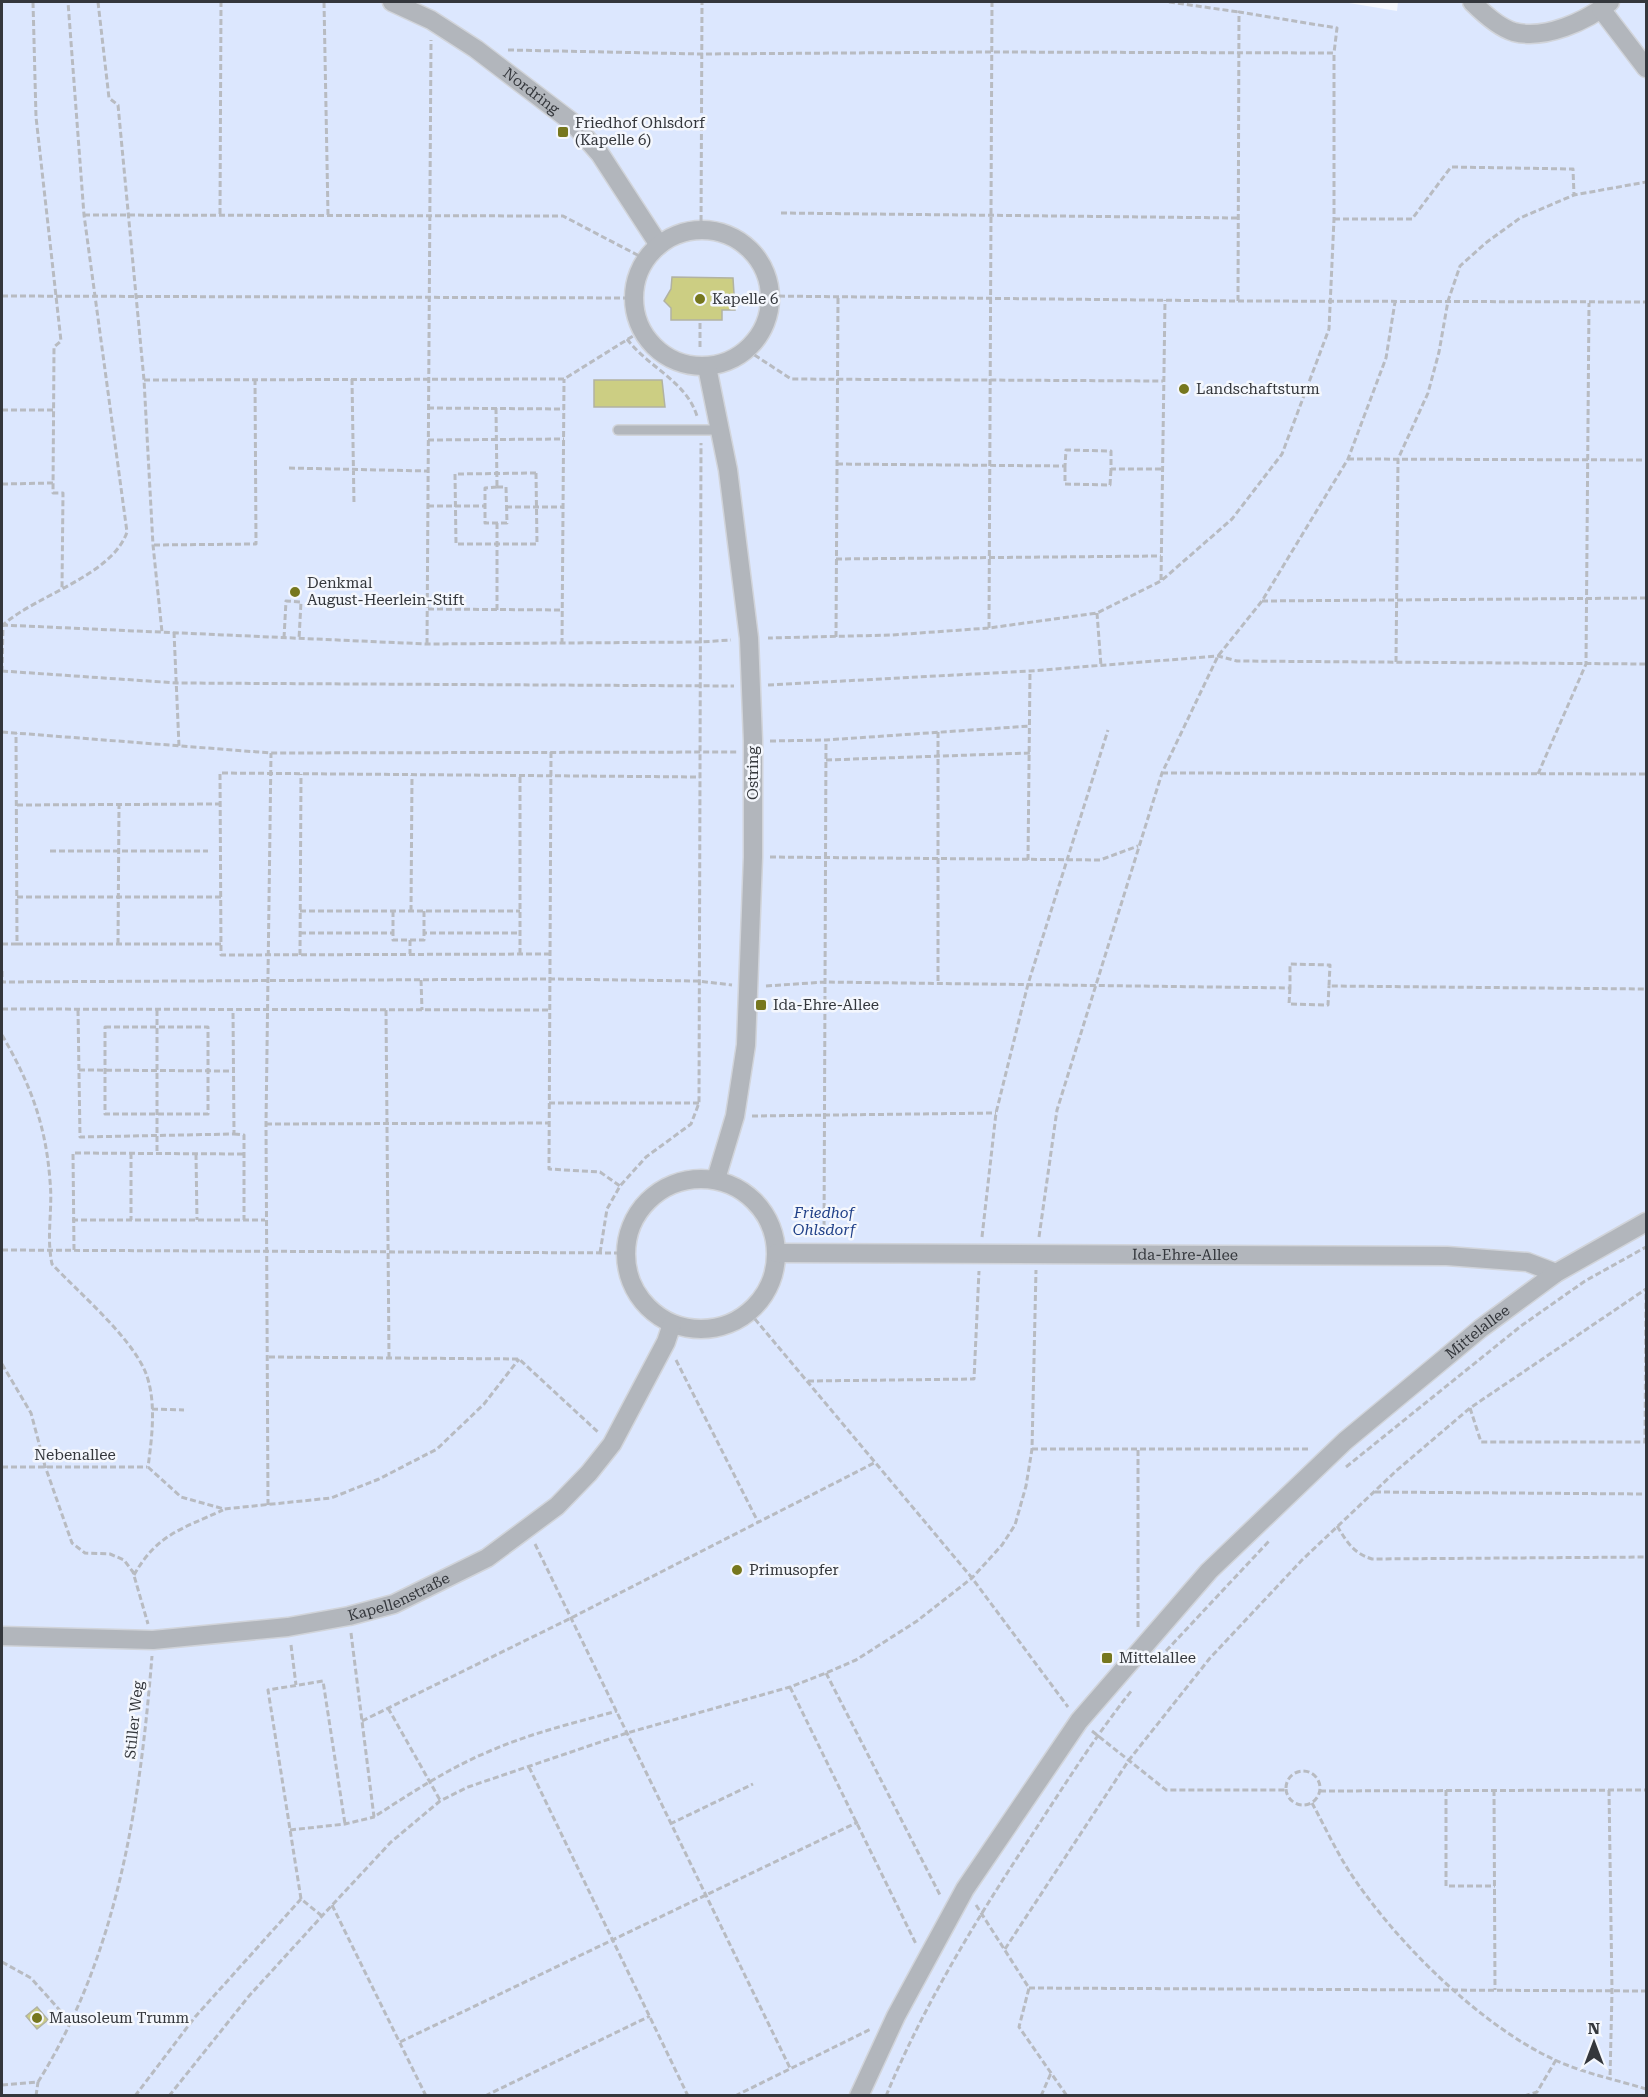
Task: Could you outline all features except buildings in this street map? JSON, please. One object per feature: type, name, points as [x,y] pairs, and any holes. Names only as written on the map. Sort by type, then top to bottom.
[{"type":"street","name":"Nordring","points":[[392,2],[431,20],[476,49],[572,122],[600,154],[659,245]]},
{"type":"street","points":[[1472,2],[1482,12],[1513,32],[1546,32],[1585,18],[1606,5],[1647,68]]},
{"type":"street","points":[[701,230],[733,237],[747,247],[763,267],[770,296],[765,326],[747,350],[728,362],[703,367],[682,364],[665,357],[634,335],[633,298],[637,275],[645,259],[659,245],[679,234],[701,230]]},
{"type":"street","name":"Ostring","points":[[703,367],[728,470],[749,638],[752,746],[753,857],[750,987],[746,1045],[735,1116],[716,1179]]},
{"type":"street","points":[[689,1179],[716,1179],[740,1189],[759,1205],[772,1228],[777,1253],[774,1275],[764,1295],[749,1312],[732,1323],[712,1328],[692,1329],[672,1324],[652,1312],[637,1295],[628,1274],[625,1253],[630,1225],[644,1203],[664,1187],[689,1179]]},
{"type":"street","name":"Mittelallee","points":[[859,2096],[896,2016],[965,1889],[1079,1720],[1209,1571],[1336,1450],[1480,1329],[1556,1273],[1647,1222]]},
{"type":"street","name":"Ida-Ehre-Allee","points":[[777,1253],[1447,1256],[1527,1262],[1556,1273]]},
{"type":"street","name":"Kapellenstraße","points":[[2,1636],[153,1640],[288,1627],[394,1605],[487,1558],[565,1498],[612,1444],[666,1342],[672,1324]]},
{"type":"lane","points":[[618,430],[720,430]]},
{"type":"path","points":[[33,2],[36,117],[61,341],[54,346],[53,494],[63,494],[62,589]]},
{"type":"path","points":[[68,2],[84,215],[127,532],[124,541],[108,557],[62,589],[18,611],[2,625],[2,672],[177,683],[751,686],[1030,671],[1218,656],[1237,661],[1647,664]]},
{"type":"path","points":[[98,2],[109,98],[117,105],[144,380],[153,545],[162,632]]},
{"type":"path","points":[[220,214],[221,2]]},
{"type":"path","points":[[324,2],[328,215]]},
{"type":"path","points":[[701,230],[702,2]]},
{"type":"path","points":[[989,628],[992,2]]},
{"type":"path","points":[[2,625],[427,644],[700,642],[749,638],[836,637],[989,628],[1097,612],[1161,581],[1232,519],[1282,454],[1329,329],[1334,219],[1334,53],[1337,28],[1169,2]]},
{"type":"path","points":[[1238,302],[1239,12]]},
{"type":"path","points":[[427,644],[431,20]]},
{"type":"path","points":[[476,49],[701,54],[1334,53]]},
{"type":"path","points":[[1334,219],[1412,219],[1451,167],[1573,169],[1574,195]]},
{"type":"path","points":[[1396,663],[1398,459],[1428,393],[1439,352],[1448,301],[1460,266],[1486,242],[1520,218],[1574,195],[1647,182]]},
{"type":"path","points":[[781,213],[1239,218]]},
{"type":"path","points":[[84,215],[563,216],[645,259]]},
{"type":"path","points":[[2,296],[633,298]]},
{"type":"path","points":[[770,296],[1238,302],[1647,302]]},
{"type":"path","points":[[836,637],[838,297]]},
{"type":"path","points":[[1161,581],[1165,300]]},
{"type":"path","points":[[168,2096],[249,1996],[332,1905],[391,1842],[440,1801],[468,1787],[627,1733],[790,1687],[856,1660],[917,1622],[972,1578],[1002,1545],[1015,1525],[1026,1486],[1032,1449],[1036,1254],[1057,1110],[1094,984],[1162,773],[1218,656],[1262,601],[1348,459],[1369,409],[1386,358],[1395,302]]},
{"type":"path","points":[[1538,774],[1586,664],[1589,302]]},
{"type":"path","points":[[700,323],[703,367]]},
{"type":"path","points":[[144,380],[564,379],[634,335],[640,357],[681,387],[694,407],[701,430],[697,981],[699,1103],[691,1124],[646,1157],[620,1186],[607,1209],[600,1253]]},
{"type":"path","points":[[747,350],[791,379],[1163,381]]},
{"type":"path","points":[[153,545],[256,544],[255,378]]},
{"type":"path","points":[[352,379],[354,505]]},
{"type":"path","points":[[562,644],[564,379]]},
{"type":"path","points":[[429,408],[564,409]]},
{"type":"path","points":[[496,408],[497,487]]},
{"type":"path","points":[[2,410],[53,410]]},
{"type":"path","points":[[429,440],[564,439]]},
{"type":"path","points":[[1066,450],[1111,451],[1110,485],[1065,484],[1065,466],[1066,450]]},
{"type":"path","points":[[1348,459],[1647,460]]},
{"type":"path","points":[[837,464],[1065,466]]},
{"type":"path","points":[[289,468],[429,471]]},
{"type":"path","points":[[1111,469],[1162,469]]},
{"type":"path","points":[[536,473],[537,544],[456,544],[455,474],[497,474],[536,473]]},
{"type":"path","points":[[2,484],[53,483]]},
{"type":"path","points":[[497,487],[506,487],[507,524],[485,524],[485,488],[497,487]]},
{"type":"path","points":[[428,506],[485,506]]},
{"type":"path","points":[[506,507],[563,507]]},
{"type":"path","points":[[497,524],[497,610]]},
{"type":"path","points":[[836,559],[1161,556]]},
{"type":"path","points":[[1262,601],[1647,598]]},
{"type":"path","points":[[284,638],[286,601],[301,602],[299,639]]},
{"type":"path","points":[[428,609],[563,610]]},
{"type":"path","points":[[1097,612],[1101,666]]},
{"type":"path","points":[[174,632],[179,746]]},
{"type":"path","points":[[1028,860],[1030,671]]},
{"type":"path","points":[[2,732],[271,753],[700,752],[826,740],[1030,726]]},
{"type":"path","points":[[808,1381],[974,1379],[980,1254],[996,1113],[1028,984],[1108,730]]},
{"type":"path","points":[[938,732],[938,983]]},
{"type":"path","points":[[16,733],[17,945]]},
{"type":"path","points":[[824,1253],[826,740]]},
{"type":"path","points":[[551,752],[549,1169],[600,1172],[620,1186]]},
{"type":"path","points":[[268,1505],[266,1124],[271,753]]},
{"type":"path","points":[[826,760],[1030,753]]},
{"type":"path","points":[[550,954],[221,955],[220,773],[700,777]]},
{"type":"path","points":[[1162,773],[1647,774]]},
{"type":"path","points":[[300,955],[301,774]]},
{"type":"path","points":[[411,911],[412,775]]},
{"type":"path","points":[[520,776],[520,954]]},
{"type":"path","points":[[17,805],[220,804]]},
{"type":"path","points":[[118,944],[119,805]]},
{"type":"path","points":[[753,857],[1067,861],[1101,860],[1138,846]]},
{"type":"path","points":[[50,851],[208,851]]},
{"type":"path","points":[[17,897],[220,897]]},
{"type":"path","points":[[300,911],[520,911]]},
{"type":"path","points":[[393,911],[393,940],[424,940],[424,911]]},
{"type":"path","points":[[300,933],[393,933]]},
{"type":"path","points":[[424,933],[520,933]]},
{"type":"path","points":[[411,940],[411,954]]},
{"type":"path","points":[[2,945],[221,944]]},
{"type":"path","points":[[1290,964],[1330,965],[1329,986],[1328,1005],[1289,1004],[1290,964]]},
{"type":"path","points":[[2,971],[2,982],[550,979],[697,981],[750,987],[825,982],[1290,988]]},
{"type":"path","points":[[422,980],[422,1010]]},
{"type":"path","points":[[1329,986],[1647,988]]},
{"type":"path","points":[[2,1009],[550,1010]]},
{"type":"path","points":[[78,1010],[80,1137],[244,1135],[244,1220]]},
{"type":"path","points":[[157,1010],[157,1154]]},
{"type":"path","points":[[233,1010],[234,1134]]},
{"type":"path","points":[[386,1010],[389,1357]]},
{"type":"path","points":[[105,1027],[157,1027],[208,1027],[208,1114],[105,1114],[105,1027]]},
{"type":"path","points":[[2,1035],[25,1075],[42,1125],[51,1182],[49,1250],[52,1264],[127,1343],[145,1372],[152,1409],[148,1467],[181,1497],[224,1509]]},
{"type":"path","points":[[79,1071],[234,1071]]},
{"type":"path","points":[[549,1103],[699,1103]]},
{"type":"path","points":[[735,1116],[996,1113]]},
{"type":"path","points":[[266,1124],[549,1123]]},
{"type":"path","points":[[74,1250],[73,1153],[244,1154]]},
{"type":"path","points":[[131,1153],[131,1220]]},
{"type":"path","points":[[196,1154],[197,1220]]},
{"type":"path","points":[[72,1220],[266,1220]]},
{"type":"path","points":[[1341,1472],[1521,1326],[1585,1281],[1647,1247]]},
{"type":"path","points":[[2,1250],[625,1253]]},
{"type":"path","points":[[1470,1408],[1481,1442],[1645,1442],[1646,1289]]},
{"type":"path","points":[[1005,1949],[1129,1760],[1210,1658],[1337,1526],[1470,1408],[1646,1289]]},
{"type":"path","points":[[749,1312],[972,1578],[1079,1720],[1166,1790],[1285,1790]]},
{"type":"path","points":[[666,1342],[758,1521]]},
{"type":"path","points":[[269,1357],[519,1359],[612,1444]]},
{"type":"path","points":[[2,1364],[32,1413],[45,1466],[72,1543],[85,1553],[110,1554],[124,1560],[134,1575],[147,1552],[169,1535],[224,1509],[331,1498],[379,1479],[437,1449],[484,1404],[519,1359]]},
{"type":"path","points":[[152,1409],[184,1410]]},
{"type":"path","points":[[1138,1448],[1138,1653]]},
{"type":"path","points":[[1032,1449],[1336,1450]]},
{"type":"path","points":[[362,1721],[571,1618],[876,1462]]},
{"type":"path","name":"Nebenallee","points":[[2,1467],[148,1467]]},
{"type":"path","points":[[1373,1492],[1647,1494]]},
{"type":"path","points":[[1337,1526],[1350,1548],[1360,1556],[1372,1559],[1647,1557]]},
{"type":"path","points":[[528,1528],[790,2068]]},
{"type":"path","points":[[1161,1656],[1276,1534]]},
{"type":"path","name":"Stiller Weg","points":[[38,2082],[71,2023],[110,1923],[134,1817],[145,1740],[153,1640],[134,1575]]},
{"type":"path","points":[[349,1616],[374,1816]]},
{"type":"path","points":[[288,1627],[296,1685]]},
{"type":"path","points":[[826,1673],[950,1915]]},
{"type":"path","points":[[322,1916],[301,1899],[268,1690],[323,1681],[345,1824]]},
{"type":"path","points":[[886,2096],[900,2062],[956,1954],[1097,1735],[1139,1681]]},
{"type":"path","points":[[790,1687],[925,1962]]},
{"type":"path","points":[[388,1708],[440,1801]]},
{"type":"path","points":[[290,1830],[345,1824],[374,1816],[430,1781],[489,1751],[552,1728],[617,1711]]},
{"type":"path","points":[[529,1767],[688,2096]]},
{"type":"path","points":[[1285,1790],[1291,1775],[1306,1771],[1318,1780],[1320,1791],[1312,1803]]},
{"type":"path","points":[[670,1824],[753,1784]]},
{"type":"path","points":[[1285,1790],[1295,1803],[1312,1803]]},
{"type":"path","points":[[1446,1790],[1446,1886],[1495,1886]]},
{"type":"path","points":[[1494,1790],[1495,1990]]},
{"type":"path","points":[[1609,1790],[1612,1991],[1610,2078]]},
{"type":"path","points":[[1320,1791],[1647,1790]]},
{"type":"path","points":[[1312,1803],[1349,1870],[1396,1934],[1452,1989],[1508,2032],[1556,2060],[1647,2089]]},
{"type":"path","points":[[400,2042],[858,1822]]},
{"type":"path","points":[[965,1889],[1029,1988],[1018,2027],[1067,2096]]},
{"type":"path","points":[[135,2096],[195,2017],[301,1899]]},
{"type":"path","points":[[332,1905],[426,2096]]},
{"type":"path","points":[[2,1962],[32,1978],[71,2023]]},
{"type":"path","points":[[1029,1988],[1647,1991]]},
{"type":"path","points":[[485,2096],[650,2016]]},
{"type":"path","points":[[735,2096],[896,2016]]},
{"type":"path","points":[[1524,2096],[1537,2092],[1556,2060]]},
{"type":"path","points":[[1041,2096],[1051,2073]]},
{"type":"path","points":[[2,2085],[38,2082],[36,2096]]},
{"type":"green space","name":"Friedhof Ohlsdorf","points":[[2,2],[1343,2],[1397,11],[1398,2],[1646,2],[1646,2095],[2,2096]]},
{"type":"place","name":"Friedhof Ohlsdorf (Kapelle 6)","points":[[563,132]]},
{"type":"place","name":"Kapelle 6","points":[[700,299]]},
{"type":"place","name":"Landschaftsturm","points":[[1184,389]]},
{"type":"place","name":"Denkmal August-Heerlein-Stift","points":[[295,592]]},
{"type":"place","name":"Ida-Ehre-Allee","points":[[761,1005]]},
{"type":"place","name":"Primusopfer","points":[[737,1570]]},
{"type":"place","name":"Mittelallee","points":[[1107,1658]]},
{"type":"place","name":"Mausoleum Trumm","points":[[37,2018]]}]
